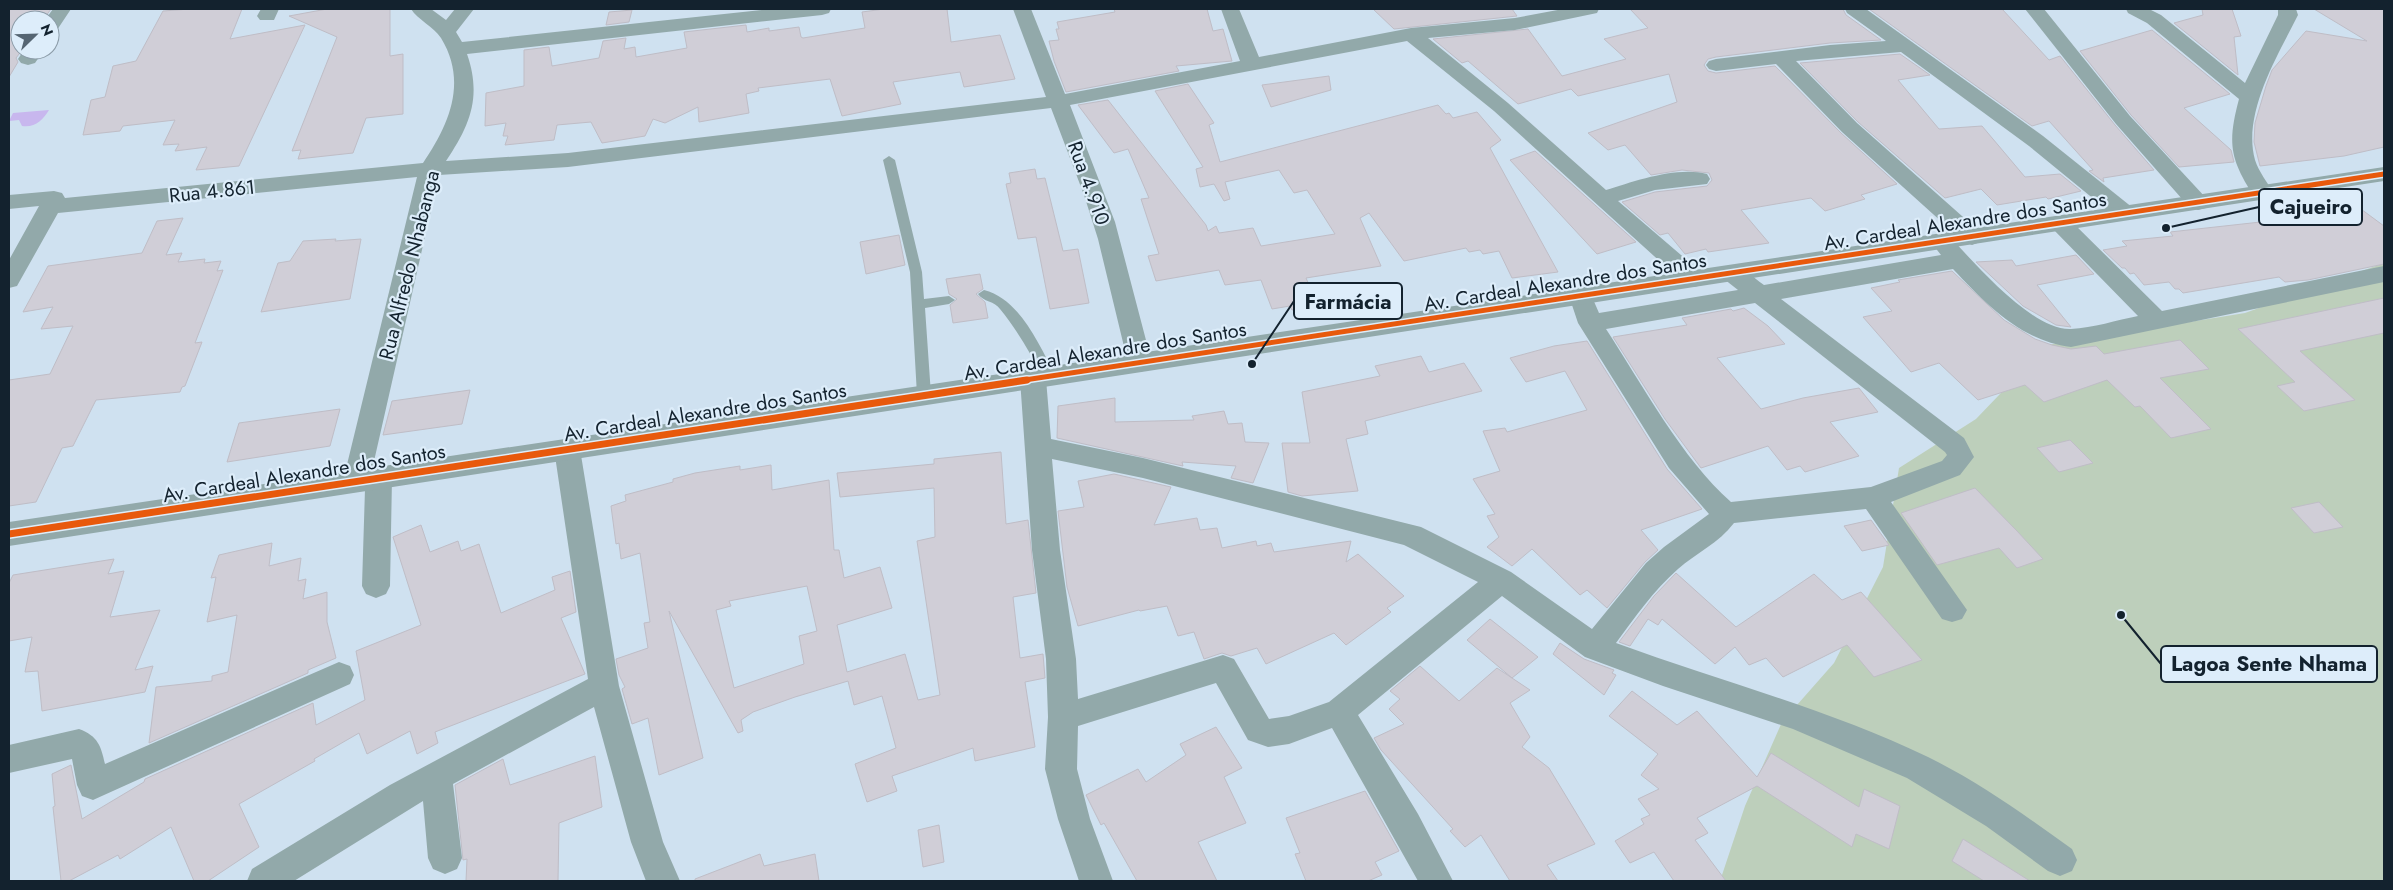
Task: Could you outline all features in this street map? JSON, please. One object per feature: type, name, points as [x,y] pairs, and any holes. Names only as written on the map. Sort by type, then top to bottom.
[{"type":"street","points":[[420,9],[451,40],[822,9]]},
{"type":"street","points":[[451,40],[465,9]]},
{"type":"street","name":"Rua 4.910","points":[[1022,9],[1105,224],[1140,363]]},
{"type":"street","points":[[1230,9],[1251,64]]},
{"type":"street","points":[[1472,9],[1482,27]]},
{"type":"street","points":[[430,169],[568,160],[858,128],[1059,101],[1411,34],[1548,18],[1590,9]]},
{"type":"street","points":[[1854,9],[2036,141],[2125,213]]},
{"type":"street","points":[[2034,9],[2111,105],[2198,203]]},
{"type":"street","points":[[2135,9],[2154,19],[2250,96]]},
{"type":"street","points":[[2263,193],[2250,172],[2243,153],[2246,114],[2250,96],[2288,15],[2288,9]]},
{"type":"street","points":[[1411,34],[1501,107],[1694,279]]},
{"type":"street","name":"Rua Alfredo Nhabanga","points":[[376,586],[368,480],[430,169],[453,134],[465,102],[465,77],[451,40]]},
{"type":"street","points":[[1716,65],[1906,46]]},
{"type":"street","points":[[1782,57],[1806,85],[1844,123],[1972,237]]},
{"type":"street","name":"Rua 4.861","points":[[50,207],[430,169]]},
{"type":"street","name":"Av. Cardeal Alexandre dos Santos","points":[[9,534],[2384,174]]},
{"type":"street","points":[[1602,198],[1654,184],[1699,179]]},
{"type":"street","points":[[9,202],[54,198],[9,280]]},
{"type":"street","points":[[2060,223],[2156,320]]},
{"type":"street","points":[[1941,241],[1993,296],[2035,327],[2050,335],[2071,338],[2384,274]]},
{"type":"street","points":[[1590,322],[1958,260]]},
{"type":"street","points":[[1582,296],[1590,322],[1678,461],[1710,500],[1726,513],[1873,498],[1951,468],[1961,457],[1955,445],[1732,273]]},
{"type":"street","points":[[1041,378],[1038,446],[1046,550],[1062,659],[1063,717],[1061,769],[1074,819],[1096,881]]},
{"type":"street","points":[[1038,446],[1143,468],[1411,535],[1501,580],[1595,648],[1663,674],[1799,717],[1918,768],[1997,815],[2060,860]]},
{"type":"street","points":[[567,449],[604,686],[647,842],[663,881]]},
{"type":"street","points":[[1873,498],[1952,610]]},
{"type":"street","points":[[1595,648],[1644,583],[1669,559],[1718,526],[1726,513]]},
{"type":"street","points":[[1063,717],[1223,668],[1259,730],[1268,733],[1289,730],[1339,712],[1501,580]]},
{"type":"street","points":[[9,759],[79,743],[86,749],[93,785],[339,675]]},
{"type":"street","points":[[264,881],[401,796],[604,686]]},
{"type":"street","points":[[1339,712],[1406,825],[1436,881]]},
{"type":"street","points":[[436,777],[445,858]]},
{"type":"lane","points":[[888,160],[916,272],[924,395]]},
{"type":"lane","points":[[984,294],[1003,303],[1026,334],[1041,378]]},
{"type":"lane","points":[[918,304],[949,300]]},
{"type":"green space","points":[[2384,263],[2384,881],[1720,881],[1745,806],[1782,722],[1834,663],[1883,567],[1899,468],[1976,419],[2047,345],[2245,313]]},
{"type":"shaded area","points":[[49,110],[41,120],[31,126],[22,126],[19,120],[9,121],[13,113]]},
{"type":"building","points":[[9,9],[51,9],[10,10],[10,60],[17,60],[18,62],[9,77]]},
{"type":"building","points":[[242,9],[230,39],[305,25],[239,166],[196,170],[207,147],[175,151],[179,144],[163,145],[175,120],[123,126],[120,131],[83,135],[91,100],[105,97],[113,66],[136,61],[163,11]]},
{"type":"building","points":[[327,9],[390,9],[390,56],[403,54],[403,114],[366,118],[353,153],[298,159],[301,150],[292,151],[337,37],[289,16]]},
{"type":"building","points":[[884,9],[947,9],[951,42],[1000,35],[1015,79],[964,87],[960,72],[893,82],[901,104],[842,116],[830,79],[758,88],[759,91],[746,94],[749,113],[699,122],[698,107],[665,123],[653,119],[645,136],[602,143],[591,122],[557,125],[554,140],[505,145],[508,136],[503,136],[506,123],[485,126],[486,93],[524,86],[524,50],[549,47],[552,66],[599,58],[603,41],[626,38],[624,49],[635,47],[636,57],[687,48],[684,32],[746,25],[747,32],[769,28],[769,31],[799,27],[801,37],[803,38],[865,28],[862,12]]},
{"type":"building","points":[[1114,9],[1207,9],[1213,31],[1223,29],[1232,61],[1176,66],[1179,71],[1066,92],[1054,61],[1049,41],[1059,40],[1056,29],[1059,29],[1057,22],[1115,12]]},
{"type":"building","points":[[1373,9],[1512,9],[1517,16],[1394,29]]},
{"type":"building","points":[[1630,9],[1843,9],[1846,15],[1881,40],[1830,43],[1716,57],[1708,59],[1704,65],[1708,71],[1716,73],[1775,66],[1841,133],[1897,184],[1861,195],[1865,199],[1825,211],[1811,198],[1741,210],[1769,243],[1708,252],[1706,249],[1685,254],[1668,233],[1660,235],[1622,202],[1655,192],[1707,186],[1712,180],[1709,173],[1682,170],[1651,175],[1625,145],[1608,150],[1588,133],[1677,102],[1669,74],[1578,96],[1571,89],[1518,104],[1468,61],[1462,63],[1433,39],[1528,29],[1562,76],[1626,59],[1604,39],[1648,28]]},
{"type":"building","points":[[1869,9],[2002,9],[2049,60],[2060,56],[2154,170],[2103,178],[2104,182],[2089,171],[2093,170],[2049,121],[2032,126]]},
{"type":"building","points":[[2202,9],[2232,9],[2241,36],[2234,37],[2238,75],[2174,23],[2203,15]]},
{"type":"building","points":[[2314,9],[2384,9],[2384,147],[2344,156],[2260,166],[2254,142],[2255,123],[2272,70],[2306,31],[2367,41]]},
{"type":"building","points":[[632,10],[629,22],[606,25],[609,12]]},
{"type":"building","points":[[2152,30],[2230,94],[2184,108],[2231,150],[2234,162],[2179,167],[2131,115],[2080,51]]},
{"type":"building","points":[[1900,54],[1930,75],[1898,80],[1939,129],[1982,126],[2025,177],[2060,174],[2081,191],[2048,199],[2046,197],[1997,205],[1981,189],[1945,198],[1858,122],[1800,63]]},
{"type":"building","points":[[1329,76],[1331,90],[1271,107],[1262,85]]},
{"type":"building","points":[[1188,84],[1214,123],[1209,125],[1220,162],[1438,105],[1446,114],[1449,113],[1453,118],[1477,112],[1501,140],[1490,148],[1558,272],[1512,278],[1499,251],[1483,254],[1480,250],[1469,252],[1466,248],[1404,261],[1369,213],[1360,218],[1381,266],[1306,278],[1318,305],[1292,310],[1290,306],[1272,309],[1261,280],[1225,285],[1219,270],[1156,281],[1148,256],[1159,254],[1141,199],[1149,198],[1128,149],[1114,153],[1078,105],[1108,100],[1206,225],[1208,231],[1216,226],[1219,233],[1253,228],[1261,246],[1335,234],[1307,190],[1294,193],[1279,170],[1225,182],[1230,199],[1224,201],[1214,184],[1200,187],[1196,169],[1203,167],[1155,91]]},
{"type":"building","points":[[1535,151],[1636,242],[1597,254],[1510,160]]},
{"type":"building","points":[[1035,169],[1037,179],[1045,178],[1063,251],[1078,249],[1089,303],[1050,309],[1036,237],[1018,239],[1006,184],[1011,183],[1009,173]]},
{"type":"building","points":[[2350,201],[2384,226],[2384,264],[2308,280],[2285,282],[2279,277],[2183,293],[2179,289],[2175,289],[2169,282],[2144,285],[2134,273],[2130,274],[2103,250],[2127,246],[2122,241],[2173,236],[2170,232],[2315,216],[2309,211]]},
{"type":"building","points":[[183,218],[166,255],[182,253],[178,262],[205,259],[204,263],[221,261],[217,271],[223,270],[195,343],[202,342],[185,386],[182,387],[180,392],[96,400],[73,446],[62,448],[36,502],[9,506],[9,380],[50,374],[73,326],[41,329],[53,307],[23,312],[48,266],[142,253],[157,221]]},
{"type":"building","points":[[899,235],[905,265],[866,274],[860,242]]},
{"type":"building","points":[[336,239],[335,241],[361,239],[350,299],[261,312],[278,263],[290,261],[303,241]]},
{"type":"building","points":[[2076,255],[2094,274],[2037,285],[2071,327],[2056,325],[2023,306],[1976,262],[2012,260],[2016,266]]},
{"type":"building","points":[[1952,271],[2004,320],[2035,339],[2052,345],[2071,349],[2096,346],[2104,354],[2180,340],[2209,369],[2160,378],[2211,429],[2171,438],[2140,406],[2135,407],[2107,380],[2044,402],[2025,385],[1978,400],[1939,363],[1911,372],[1863,317],[1892,311],[1871,288],[1900,282],[1898,280]]},
{"type":"building","points":[[980,274],[983,289],[976,294],[985,302],[988,318],[953,323],[950,305],[957,299],[949,294],[946,279]]},
{"type":"building","points":[[2384,298],[2384,333],[2300,351],[2355,400],[2304,411],[2277,386],[2295,382],[2238,329]]},
{"type":"building","points":[[1744,308],[1768,326],[1785,344],[1717,358],[1761,409],[1803,398],[1859,388],[1878,412],[1830,422],[1859,456],[1805,472],[1800,466],[1787,470],[1768,446],[1701,468],[1665,419],[1613,337],[1687,325],[1682,318]]},
{"type":"building","points":[[1587,341],[1667,469],[1702,509],[1641,530],[1658,550],[1645,562],[1607,608],[1587,590],[1580,595],[1532,549],[1512,566],[1487,547],[1499,537],[1487,516],[1495,514],[1473,479],[1500,471],[1483,431],[1505,428],[1507,432],[1587,410],[1565,371],[1526,382],[1510,358],[1554,346]]},
{"type":"building","points":[[1421,356],[1429,372],[1464,363],[1482,391],[1365,421],[1368,434],[1346,439],[1358,491],[1302,496],[1288,492],[1282,443],[1310,443],[1302,392],[1380,376],[1375,366]]},
{"type":"building","points":[[470,390],[462,424],[383,435],[392,401]]},
{"type":"building","points":[[1115,398],[1115,422],[1194,420],[1192,416],[1224,411],[1228,424],[1242,423],[1245,442],[1269,443],[1253,483],[1231,478],[1236,466],[1182,462],[1183,466],[1057,438],[1058,406]]},
{"type":"building","points":[[340,409],[330,446],[227,462],[239,423]]},
{"type":"building","points":[[2070,440],[2093,463],[2059,472],[2037,448]]},
{"type":"building","points":[[1001,452],[1006,524],[1028,520],[1036,593],[1013,597],[1020,658],[1043,654],[1045,678],[1025,682],[1035,747],[975,761],[973,748],[892,776],[897,791],[867,802],[855,764],[896,748],[882,696],[854,705],[848,681],[753,712],[741,720],[743,731],[738,733],[669,611],[703,758],[659,775],[648,718],[632,724],[622,689],[625,687],[619,675],[616,659],[648,648],[644,623],[650,622],[640,553],[621,559],[619,543],[616,544],[611,506],[626,501],[625,495],[673,482],[673,479],[695,473],[740,466],[740,470],[771,465],[772,490],[829,480],[834,550],[839,550],[844,578],[880,567],[892,608],[837,625],[847,672],[905,654],[918,700],[940,695],[917,541],[935,537],[934,488],[840,497],[837,473],[934,464],[934,459]],"holes":[[[807,586],[817,631],[799,636],[804,664],[734,688],[716,610],[731,606],[729,601]]]},
{"type":"building","points":[[1114,474],[1171,487],[1154,525],[1197,518],[1200,530],[1217,528],[1222,548],[1256,541],[1257,546],[1271,543],[1274,552],[1351,541],[1346,562],[1358,554],[1404,596],[1387,608],[1391,612],[1346,645],[1334,633],[1266,664],[1257,648],[1231,656],[1222,653],[1204,659],[1194,632],[1178,636],[1167,606],[1139,610],[1078,626],[1067,587],[1058,511],[1084,507],[1078,481]]},
{"type":"building","points":[[1975,488],[2043,559],[2017,568],[1999,548],[1937,565],[1901,513]]},
{"type":"building","points":[[2319,502],[2343,527],[2314,533],[2291,508]]},
{"type":"building","points":[[1871,520],[1889,545],[1862,551],[1844,526]]},
{"type":"building","points":[[421,525],[430,552],[458,541],[461,551],[479,544],[501,613],[555,590],[552,577],[570,571],[576,612],[561,618],[585,674],[435,732],[438,743],[417,754],[410,731],[367,754],[359,733],[314,759],[315,761],[239,804],[259,847],[208,881],[194,881],[171,827],[120,859],[118,855],[69,881],[61,881],[53,807],[55,806],[52,774],[71,765],[82,819],[144,782],[145,779],[313,703],[316,725],[365,700],[356,651],[421,625],[393,537]]},
{"type":"building","points":[[272,543],[269,566],[301,558],[298,581],[306,579],[303,599],[327,592],[327,622],[336,658],[308,670],[308,673],[149,743],[156,687],[212,681],[212,676],[228,672],[237,615],[207,622],[216,577],[211,578],[219,555]]},
{"type":"building","points":[[114,559],[108,574],[124,571],[110,617],[160,610],[135,670],[153,666],[145,692],[42,711],[38,671],[25,672],[32,637],[9,641],[9,583],[13,575]]},
{"type":"building","points":[[1676,573],[1736,627],[1814,574],[1842,600],[1861,592],[1922,660],[1874,677],[1847,645],[1783,677],[1766,658],[1749,665],[1735,647],[1715,664],[1662,619],[1658,625],[1648,619],[1630,646],[1619,642],[1654,596]]},
{"type":"building","points":[[1490,619],[1538,657],[1512,678],[1467,640]]},
{"type":"building","points":[[1560,643],[1584,659],[1614,670],[1612,673],[1616,675],[1604,695],[1553,654]]},
{"type":"building","points":[[1420,666],[1459,701],[1497,668],[1530,690],[1510,703],[1530,737],[1522,747],[1549,768],[1595,844],[1547,865],[1558,881],[1510,881],[1481,835],[1465,847],[1450,831],[1453,829],[1381,750],[1374,738],[1404,724],[1389,709],[1400,699],[1390,691]]},
{"type":"building","points":[[1632,691],[1677,725],[1697,711],[1757,777],[1771,753],[1859,807],[1864,789],[1900,806],[1889,849],[1856,834],[1852,847],[1757,786],[1697,818],[1708,833],[1695,840],[1726,881],[1674,881],[1654,852],[1630,863],[1615,841],[1644,824],[1641,819],[1650,815],[1638,799],[1659,789],[1641,775],[1658,754],[1609,716]]},
{"type":"building","points":[[1216,727],[1242,768],[1224,777],[1246,823],[1198,842],[1217,881],[1137,881],[1104,823],[1101,825],[1086,795],[1138,769],[1146,782],[1186,755],[1180,744]]},
{"type":"building","points":[[595,756],[602,807],[559,823],[558,881],[466,881],[467,859],[463,860],[455,785],[503,759],[510,785]]},
{"type":"building","points":[[1365,791],[1399,851],[1375,862],[1382,875],[1368,881],[1306,881],[1295,854],[1300,853],[1286,818]]},
{"type":"building","points":[[939,825],[944,862],[923,867],[918,830]]},
{"type":"building","points":[[1963,839],[2030,881],[1984,881],[1952,861]]},
{"type":"building","points":[[760,854],[764,866],[815,854],[819,881],[695,881],[695,879]]},
{"type":"cycle path","points":[[9,534],[2384,174]]},
{"type":"place","name":"Cajueiro","points":[[2166,228]]},
{"type":"place","name":"Farmácia","points":[[1252,364]]},
{"type":"place","name":"Lagoa Sente Nhama","points":[[2121,615]]}]
